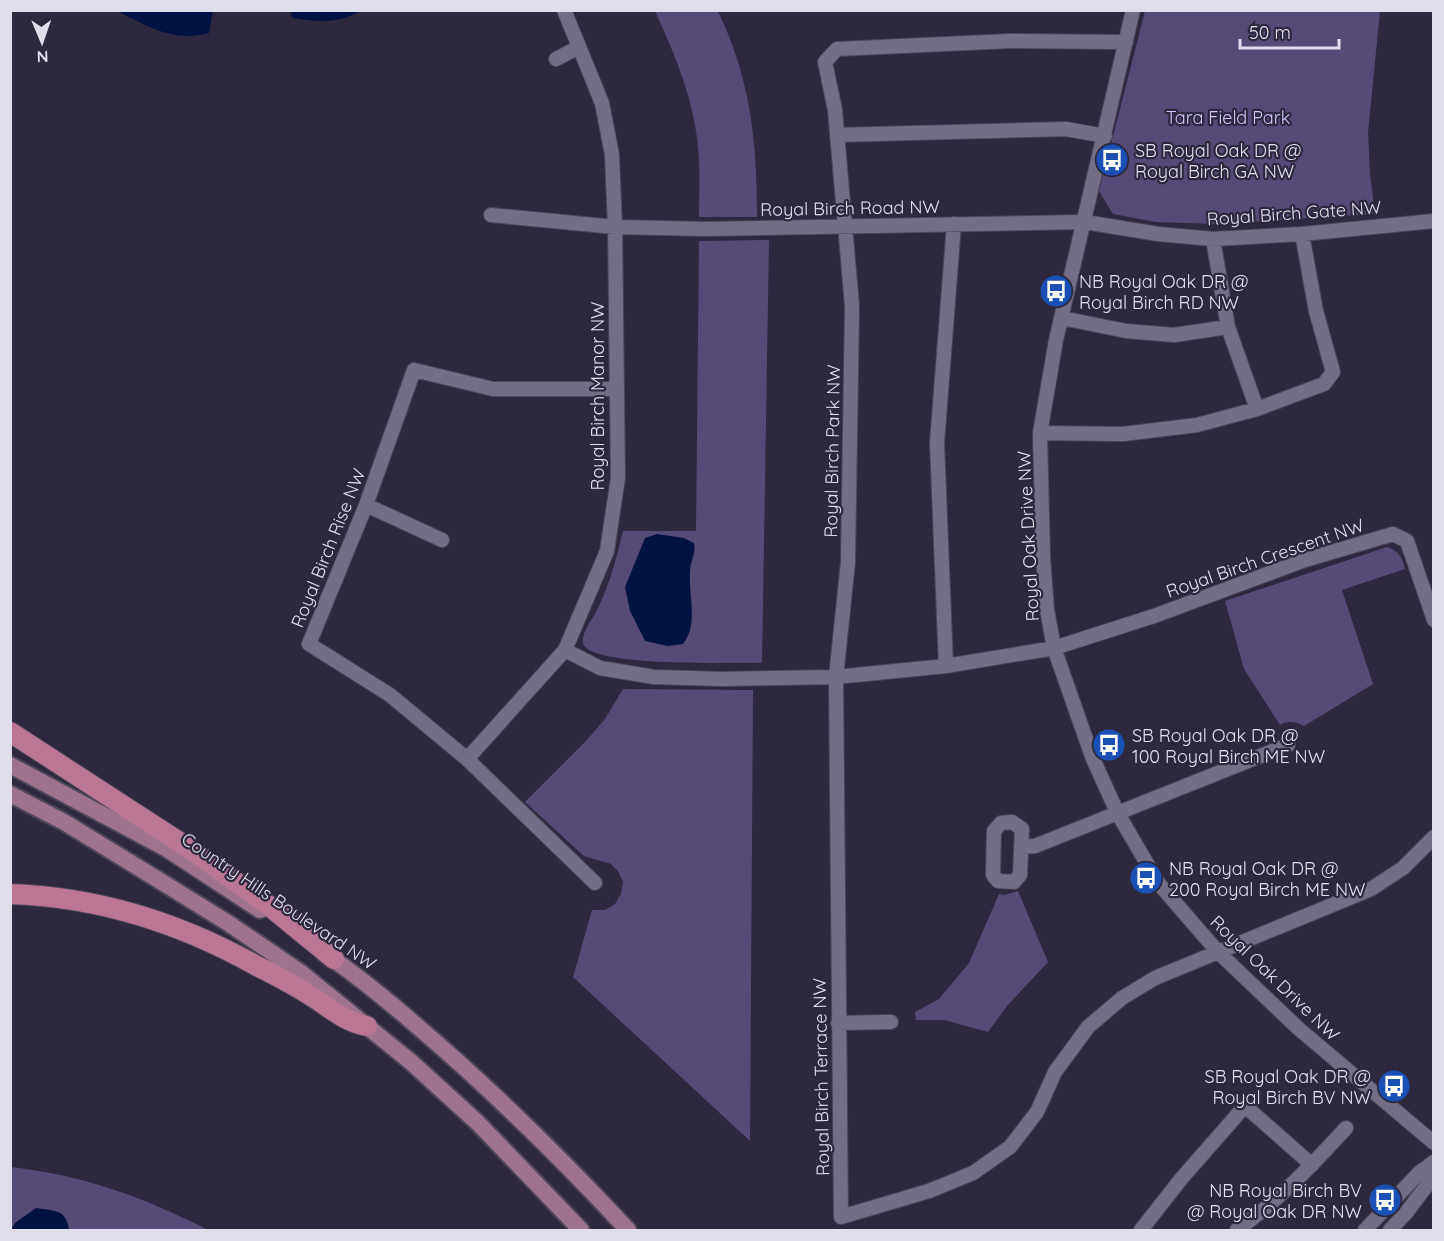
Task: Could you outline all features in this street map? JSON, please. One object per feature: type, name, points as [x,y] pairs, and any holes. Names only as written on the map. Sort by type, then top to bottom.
[{"type":"highway","points":[[10,732],[190,849],[268,905],[333,959]]},
{"type":"highway","points":[[10,894],[62,898],[113,908],[200,936],[308,994],[352,1024],[368,1026]]},
{"type":"main road","name":"Country Hills Boulevard NW","points":[[10,765],[167,849],[348,968],[468,1070],[580,1178],[628,1230]]},
{"type":"main road","points":[[10,794],[64,822],[228,923],[300,972],[368,1026],[478,1123],[581,1230]]},
{"type":"street","name":"Royal Birch Manor NW","points":[[564,10],[602,103],[612,155],[618,478],[608,551],[565,650]]},
{"type":"street","name":"Royal Oak Drive NW","points":[[1133,10],[1062,318],[1040,433],[1047,610],[1054,648],[1094,759],[1118,814],[1159,884],[1218,952],[1299,1029],[1434,1143]]},
{"type":"street","name":"Royal Birch Park NW","points":[[836,677],[848,562],[852,306],[835,110],[825,62],[837,49],[1010,41],[1126,42]]},
{"type":"street","points":[[556,59],[579,47]]},
{"type":"street","points":[[837,135],[1066,129],[1105,136]]},
{"type":"street","name":"Royal Birch Road NW","points":[[491,215],[615,227],[706,229],[1085,222]]},
{"type":"street","name":"Royal Birch Gate NW","points":[[1085,222],[1158,234],[1213,238],[1302,234],[1434,221]]},
{"type":"street","points":[[946,666],[937,443],[954,224]]},
{"type":"street","points":[[1040,433],[1123,434],[1197,425],[1257,409],[1324,384],[1333,372],[1316,311],[1302,234]]},
{"type":"street","points":[[1213,238],[1228,327],[1257,409]]},
{"type":"street","points":[[1062,318],[1126,331],[1174,335],[1228,327]]},
{"type":"street","name":"Royal Birch Rise NW","points":[[467,759],[390,695],[309,644],[366,505],[414,370],[493,389],[617,389]]},
{"type":"street","points":[[366,505],[442,540]]},
{"type":"street","name":"Royal Birch Crescent NW","points":[[1054,648],[1154,616],[1305,560],[1393,534],[1407,541],[1434,620]]},
{"type":"street","points":[[595,884],[467,759],[565,650],[600,668],[654,677],[721,679],[836,677],[946,666],[1054,648]]},
{"type":"street","name":"Royal Birch Terrace NW","points":[[836,677],[841,1224],[973,1173],[1010,1147],[1037,1112],[1055,1072],[1088,1027],[1122,998],[1155,978],[1218,952]]},
{"type":"street","points":[[1021,847],[1035,846],[1288,745]]},
{"type":"street","points":[[1218,952],[1371,889],[1403,868],[1434,837]]},
{"type":"street","points":[[838,1023],[891,1022]]},
{"type":"street","points":[[1142,1230],[1181,1179],[1245,1106],[1312,1165]]},
{"type":"street","points":[[1237,1230],[1259,1215],[1312,1165],[1346,1128]]},
{"type":"street","points":[[1365,1230],[1419,1173],[1434,1162]]},
{"type":"street","points":[[1390,1230],[1434,1176]]},
{"type":"green space","points":[[655,11],[718,11],[738,62],[750,112],[756,163],[757,217],[699,217],[699,161],[690,102],[678,65]]},
{"type":"green space","name":"Tara Field Park","points":[[1145,11],[1380,11],[1368,133],[1375,214],[1216,224],[1156,222],[1113,214],[1099,191]]},
{"type":"green space","points":[[769,240],[762,663],[635,660],[610,657],[591,651],[583,643],[583,636],[608,584],[623,531],[696,531],[699,241]]},
{"type":"green space","points":[[1387,547],[1399,555],[1405,569],[1342,590],[1373,684],[1304,726],[1292,722],[1280,725],[1244,669],[1225,601]]},
{"type":"green space","points":[[623,689],[753,690],[750,1141],[573,977],[592,910],[605,910],[615,904],[621,894],[623,882],[618,871],[611,864],[584,856],[525,802],[586,741],[605,719]]},
{"type":"green space","points":[[1018,891],[1048,962],[1007,1006],[988,1032],[944,1020],[916,1020],[915,1012],[939,999],[969,963],[999,894]]},
{"type":"green space","points":[[10,1167],[62,1175],[112,1189],[185,1218],[208,1230],[11,1230]]},
{"type":"shaded area","points":[[117,11],[213,11],[209,33],[184,36],[150,27]]},
{"type":"shaded area","points":[[290,11],[361,11],[336,20],[320,21],[293,18]]},
{"type":"shaded area","points":[[657,534],[684,538],[694,543],[690,570],[692,618],[688,636],[683,644],[668,646],[645,641],[630,611],[625,587],[645,538]]},
{"type":"shaded area","points":[[36,1208],[58,1212],[65,1218],[69,1230],[11,1230],[15,1223]]},
{"type":"place","name":"SB Royal Oak DR @ Royal Birch GA NW","points":[[1112,160]]},
{"type":"place","name":"NB Royal Oak DR @ Royal Birch RD NW","points":[[1056,291]]},
{"type":"place","name":"SB Royal Oak DR @ 100 Royal Birch ME NW","points":[[1109,745]]},
{"type":"place","name":"NB Royal Oak DR @ 200 Royal Birch ME NW","points":[[1146,878]]},
{"type":"place","name":"SB Royal Oak DR @ Royal Birch BV NW","points":[[1394,1086]]},
{"type":"place","name":"NB Royal Birch BV @ Royal Oak DR NW","points":[[1385,1200]]}]
